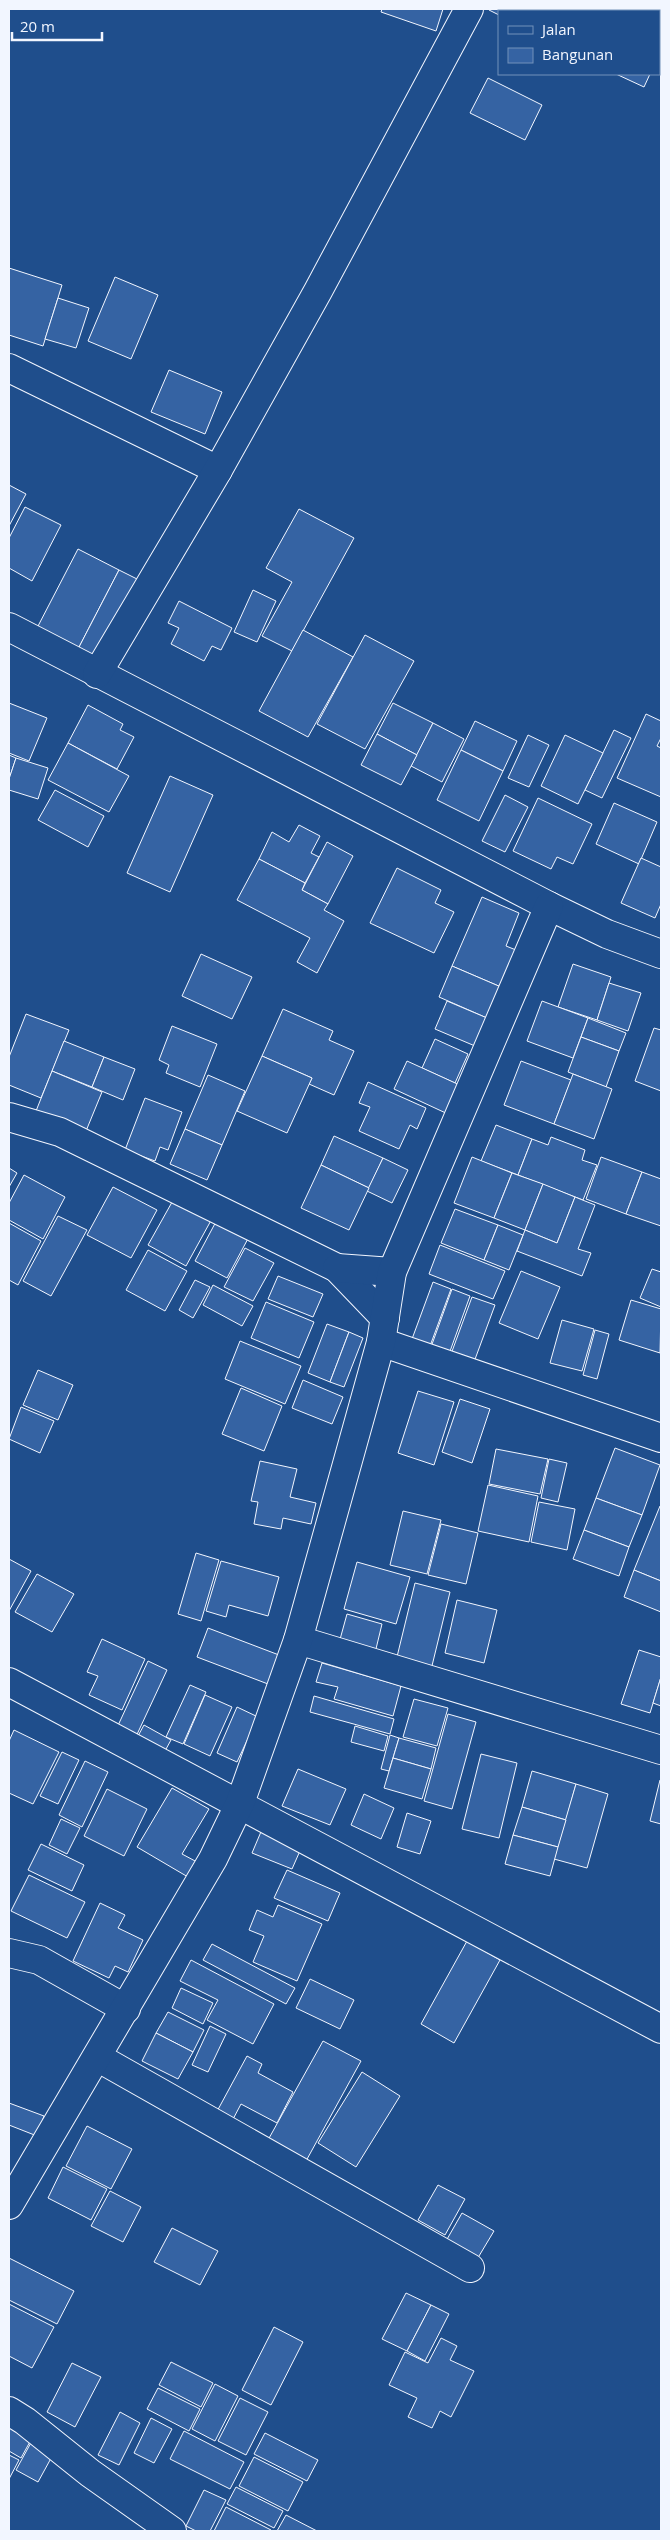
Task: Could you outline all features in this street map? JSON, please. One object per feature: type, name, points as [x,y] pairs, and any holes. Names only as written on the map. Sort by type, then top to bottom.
[{"type":"street","points":[[98,674],[218,470],[318,292],[469,9]]},
{"type":"street","points":[[9,368],[218,470]]},
{"type":"street","points":[[9,627],[549,906],[607,934],[661,954]]},
{"type":"street","points":[[9,2206],[213,1859],[240,1803],[298,1640],[383,1330],[392,1272],[549,906]]},
{"type":"street","points":[[9,1117],[60,1132],[337,1268],[392,1272]]},
{"type":"street","points":[[337,1268],[383,1330],[661,1438]]},
{"type":"street","points":[[298,1640],[661,1750]]},
{"type":"street","points":[[9,1682],[240,1803],[661,2029]]},
{"type":"street","points":[[9,1953],[39,1960],[126,2009]]},
{"type":"street","points":[[97,2057],[470,2268]]},
{"type":"street","points":[[9,2411],[90,2473],[172,2531]]},
{"type":"building","points":[[382,9],[443,9],[436,31],[381,12]]},
{"type":"building","points":[[563,9],[566,10],[498,10],[498,14],[489,10]]},
{"type":"building","points":[[618,75],[650,75],[644,87]]},
{"type":"building","points":[[488,78],[542,105],[525,140],[470,113]]},
{"type":"building","points":[[9,268],[62,285],[43,346],[9,335]]},
{"type":"building","points":[[115,277],[158,295],[131,359],[88,341]]},
{"type":"building","points":[[58,298],[89,308],[76,348],[45,339]]},
{"type":"building","points":[[169,370],[222,392],[205,434],[151,412]]},
{"type":"building","points":[[9,485],[26,494],[9,526]]},
{"type":"building","points":[[25,507],[61,525],[32,581],[9,568],[9,538]]},
{"type":"building","points":[[299,509],[354,538],[292,651],[262,636],[292,582],[266,568]]},
{"type":"building","points":[[78,549],[119,570],[78,649],[37,628]]},
{"type":"building","points":[[119,570],[141,581],[100,661],[78,649]]},
{"type":"building","points":[[253,590],[276,601],[257,642],[234,632]]},
{"type":"building","points":[[179,601],[232,628],[221,650],[212,646],[204,661],[171,644],[179,628],[168,623]]},
{"type":"building","points":[[303,630],[353,657],[308,737],[259,711]]},
{"type":"building","points":[[365,635],[414,661],[365,749],[317,724]]},
{"type":"building","points":[[9,703],[47,718],[29,761],[9,753]]},
{"type":"building","points":[[393,703],[433,723],[417,755],[377,734]]},
{"type":"building","points":[[88,705],[123,724],[120,730],[134,737],[117,769],[68,743]]},
{"type":"building","points":[[646,714],[661,721],[661,738],[657,746],[661,748],[661,797],[617,778]]},
{"type":"building","points":[[475,721],[517,741],[503,771],[461,750]]},
{"type":"building","points":[[433,723],[464,739],[442,782],[411,766]]},
{"type":"building","points":[[614,730],[631,738],[602,798],[585,790]]},
{"type":"building","points":[[377,734],[417,755],[401,785],[361,765]]},
{"type":"building","points":[[528,735],[549,745],[529,787],[508,778]]},
{"type":"building","points":[[565,735],[603,753],[578,804],[541,786]]},
{"type":"building","points":[[68,743],[129,776],[109,812],[48,780]]},
{"type":"building","points":[[461,750],[503,771],[479,821],[437,800]]},
{"type":"building","points":[[9,755],[16,758],[9,779]]},
{"type":"building","points":[[16,758],[48,768],[38,799],[9,790],[9,779]]},
{"type":"building","points":[[170,776],[213,795],[170,892],[127,873]]},
{"type":"building","points":[[55,790],[104,816],[88,847],[38,820]]},
{"type":"building","points":[[505,795],[528,807],[505,852],[482,841]]},
{"type":"building","points":[[538,798],[592,824],[573,864],[557,857],[551,869],[513,851]]},
{"type":"building","points":[[614,803],[657,822],[639,864],[596,844]]},
{"type":"building","points":[[299,825],[320,836],[311,853],[319,857],[305,883],[259,859],[272,832],[289,842]]},
{"type":"building","points":[[327,842],[353,856],[328,904],[302,890]]},
{"type":"building","points":[[641,858],[661,867],[661,904],[655,918],[621,903]]},
{"type":"building","points":[[259,859],[305,883],[302,890],[328,904],[324,910],[344,921],[317,973],[297,962],[310,938],[237,900]]},
{"type":"building","points":[[397,868],[441,890],[435,903],[454,912],[434,953],[370,923]]},
{"type":"building","points":[[482,897],[519,913],[506,946],[516,950],[501,987],[452,966]]},
{"type":"building","points":[[201,954],[252,977],[232,1019],[182,996]]},
{"type":"building","points":[[573,964],[611,977],[597,1020],[558,1007]]},
{"type":"building","points":[[452,966],[501,987],[487,1018],[439,997]]},
{"type":"building","points":[[609,983],[641,993],[628,1031],[597,1020]]},
{"type":"building","points":[[447,1001],[487,1018],[475,1046],[435,1029]]},
{"type":"building","points":[[542,1001],[588,1018],[573,1058],[527,1041]]},
{"type":"building","points":[[283,1009],[333,1031],[329,1040],[354,1051],[334,1095],[309,1084],[312,1078],[262,1056]]},
{"type":"building","points":[[26,1014],[69,1030],[41,1098],[9,1085],[9,1057]]},
{"type":"building","points":[[588,1018],[626,1033],[619,1051],[581,1037]]},
{"type":"building","points":[[172,1026],[217,1044],[200,1087],[166,1073],[169,1065],[159,1060]]},
{"type":"building","points":[[654,1028],[661,1030],[661,1091],[635,1081]]},
{"type":"building","points":[[581,1037],[619,1051],[606,1087],[568,1072]]},
{"type":"building","points":[[435,1039],[468,1054],[455,1083],[422,1068]]},
{"type":"building","points":[[64,1041],[104,1057],[92,1087],[52,1071]]},
{"type":"building","points":[[262,1056],[312,1078],[287,1133],[237,1111]]},
{"type":"building","points":[[104,1057],[135,1069],[123,1100],[92,1087]]},
{"type":"building","points":[[407,1061],[464,1087],[450,1115],[394,1089]]},
{"type":"building","points":[[521,1061],[571,1080],[554,1124],[504,1105]]},
{"type":"building","points":[[52,1071],[102,1092],[86,1131],[36,1111]]},
{"type":"building","points":[[573,1074],[612,1089],[594,1139],[554,1124]]},
{"type":"building","points":[[208,1075],[245,1091],[222,1145],[185,1129]]},
{"type":"building","points":[[368,1082],[426,1108],[417,1129],[410,1125],[399,1149],[359,1131],[370,1107],[359,1103]]},
{"type":"building","points":[[145,1098],[182,1112],[168,1150],[160,1147],[155,1161],[125,1150]]},
{"type":"building","points":[[496,1125],[532,1139],[518,1175],[481,1161]]},
{"type":"building","points":[[185,1129],[222,1145],[207,1180],[170,1164]]},
{"type":"building","points":[[334,1136],[383,1158],[369,1188],[321,1165]]},
{"type":"building","points":[[551,1137],[585,1150],[582,1160],[597,1165],[583,1200],[518,1175],[532,1139],[548,1145]]},
{"type":"building","points":[[472,1157],[512,1173],[494,1218],[454,1203]]},
{"type":"building","points":[[601,1157],[642,1172],[626,1214],[586,1199]]},
{"type":"building","points":[[383,1158],[408,1170],[392,1203],[367,1191]]},
{"type":"building","points":[[321,1165],[369,1188],[349,1230],[301,1208]]},
{"type":"building","points":[[9,1168],[17,1173],[9,1187]]},
{"type":"building","points":[[642,1172],[661,1179],[661,1226],[626,1214]]},
{"type":"building","points":[[512,1173],[543,1184],[525,1230],[494,1218]]},
{"type":"building","points":[[24,1175],[65,1197],[43,1239],[9,1220],[9,1203]]},
{"type":"building","points":[[543,1184],[575,1197],[557,1243],[525,1230]]},
{"type":"building","points":[[113,1187],[157,1210],[131,1258],[87,1235]]},
{"type":"building","points":[[176,1195],[214,1215],[186,1266],[148,1245]]},
{"type":"building","points":[[575,1197],[595,1205],[578,1249],[591,1253],[582,1276],[517,1251],[525,1230],[557,1243]]},
{"type":"building","points":[[455,1209],[498,1225],[484,1260],[441,1243]]},
{"type":"building","points":[[58,1216],[87,1230],[51,1296],[23,1281]]},
{"type":"building","points":[[219,1216],[251,1233],[227,1278],[195,1261]]},
{"type":"building","points":[[9,1223],[41,1241],[18,1285],[9,1280]]},
{"type":"building","points":[[498,1225],[523,1235],[509,1270],[484,1260]]},
{"type":"building","points":[[440,1245],[505,1271],[493,1299],[429,1274]]},
{"type":"building","points":[[245,1248],[274,1263],[253,1301],[224,1287]]},
{"type":"building","points":[[148,1250],[187,1271],[165,1311],[126,1290]]},
{"type":"building","points":[[652,1269],[661,1272],[661,1307],[640,1298]]},
{"type":"building","points":[[521,1271],[560,1287],[538,1339],[499,1323]]},
{"type":"building","points":[[278,1276],[323,1294],[313,1317],[268,1299]]},
{"type":"building","points":[[195,1280],[210,1287],[193,1318],[179,1310]]},
{"type":"building","points":[[433,1282],[451,1289],[430,1346],[412,1339]]},
{"type":"building","points":[[213,1285],[253,1306],[242,1326],[203,1305]]},
{"type":"building","points":[[452,1289],[470,1296],[449,1354],[431,1347]]},
{"type":"building","points":[[472,1297],[495,1305],[474,1362],[451,1354]]},
{"type":"building","points":[[631,1300],[661,1309],[660,1353],[619,1340]]},
{"type":"building","points":[[266,1302],[314,1322],[299,1358],[251,1338]]},
{"type":"building","points":[[562,1320],[594,1329],[582,1371],[550,1363]]},
{"type":"building","points":[[327,1324],[349,1332],[330,1382],[308,1373]]},
{"type":"building","points":[[595,1330],[609,1334],[597,1379],[583,1375]]},
{"type":"building","points":[[349,1332],[363,1338],[344,1387],[330,1382]]},
{"type":"building","points":[[240,1341],[301,1366],[285,1404],[225,1379]]},
{"type":"building","points":[[38,1370],[73,1385],[58,1420],[23,1405]]},
{"type":"building","points":[[303,1380],[343,1397],[332,1424],[292,1408]]},
{"type":"building","points":[[241,1388],[282,1406],[264,1451],[222,1434]]},
{"type":"building","points":[[418,1391],[454,1402],[434,1465],[398,1453]]},
{"type":"building","points":[[460,1399],[490,1409],[472,1463],[442,1452]]},
{"type":"building","points":[[21,1407],[54,1421],[40,1453],[9,1439]]},
{"type":"building","points":[[615,1448],[660,1465],[642,1515],[596,1498]]},
{"type":"building","points":[[496,1449],[548,1459],[540,1494],[489,1484]]},
{"type":"building","points":[[549,1459],[567,1463],[558,1502],[541,1498]]},
{"type":"building","points":[[260,1461],[297,1469],[290,1497],[316,1503],[311,1524],[283,1518],[281,1529],[254,1524],[258,1502],[251,1501]]},
{"type":"building","points":[[488,1485],[538,1496],[529,1542],[478,1531]]},
{"type":"building","points":[[596,1498],[642,1515],[629,1547],[584,1530]]},
{"type":"building","points":[[539,1502],[575,1509],[567,1550],[531,1542]]},
{"type":"building","points":[[661,1507],[661,1581],[634,1570]]},
{"type":"building","points":[[403,1511],[441,1520],[427,1574],[390,1565]]},
{"type":"building","points":[[441,1524],[478,1533],[466,1584],[428,1575]]},
{"type":"building","points":[[584,1530],[629,1547],[619,1576],[573,1559]]},
{"type":"building","points":[[196,1553],[219,1560],[201,1621],[178,1614]]},
{"type":"building","points":[[9,1559],[31,1571],[9,1611]]},
{"type":"building","points":[[221,1561],[279,1577],[268,1616],[229,1605],[226,1617],[206,1611]]},
{"type":"building","points":[[357,1562],[410,1577],[396,1624],[344,1609]]},
{"type":"building","points":[[634,1570],[661,1581],[661,1612],[624,1597]]},
{"type":"building","points":[[37,1574],[74,1594],[52,1632],[15,1612]]},
{"type":"building","points":[[415,1583],[450,1592],[430,1674],[395,1665]]},
{"type":"building","points":[[457,1600],[497,1610],[484,1663],[445,1653]]},
{"type":"building","points":[[347,1614],[382,1624],[375,1653],[339,1643]]},
{"type":"building","points":[[208,1628],[279,1655],[268,1684],[197,1657]]},
{"type":"building","points":[[102,1639],[145,1659],[122,1710],[89,1695],[98,1676],[87,1672]]},
{"type":"building","points":[[639,1650],[661,1657],[661,1677],[650,1713],[621,1704]]},
{"type":"building","points":[[148,1661],[167,1670],[133,1743],[114,1734]]},
{"type":"building","points":[[322,1663],[401,1686],[393,1716],[334,1699],[338,1687],[316,1682]]},
{"type":"building","points":[[661,1677],[661,1706],[653,1703]]},
{"type":"building","points":[[190,1685],[206,1692],[183,1744],[166,1737]]},
{"type":"building","points":[[205,1695],[232,1707],[210,1756],[184,1744]]},
{"type":"building","points":[[314,1696],[394,1719],[390,1734],[310,1712]]},
{"type":"building","points":[[414,1699],[448,1708],[437,1746],[403,1737]]},
{"type":"building","points":[[237,1707],[258,1717],[237,1762],[217,1753]]},
{"type":"building","points":[[448,1714],[476,1722],[452,1809],[424,1801]]},
{"type":"building","points":[[144,1725],[171,1740],[160,1760],[133,1745]]},
{"type":"building","points":[[355,1726],[388,1736],[384,1751],[351,1742]]},
{"type":"building","points":[[14,1730],[59,1752],[33,1804],[9,1793],[9,1741]]},
{"type":"building","points":[[390,1735],[399,1738],[389,1771],[381,1769]]},
{"type":"building","points":[[399,1738],[436,1748],[431,1769],[393,1758]]},
{"type":"building","points":[[62,1752],[79,1760],[58,1804],[40,1796]]},
{"type":"building","points":[[481,1754],[517,1763],[499,1838],[462,1829]]},
{"type":"building","points":[[393,1758],[431,1769],[422,1799],[384,1788]]},
{"type":"building","points":[[85,1761],[108,1772],[82,1827],[59,1815]]},
{"type":"building","points":[[298,1769],[346,1789],[330,1825],[282,1806]]},
{"type":"building","points":[[532,1771],[576,1784],[566,1820],[522,1807]]},
{"type":"building","points":[[661,1780],[661,1824],[650,1821]]},
{"type":"building","points":[[576,1784],[608,1794],[587,1868],[554,1859]]},
{"type":"building","points":[[172,1788],[209,1809],[182,1854],[197,1862],[188,1877],[137,1847]]},
{"type":"building","points":[[107,1789],[147,1809],[124,1856],[84,1836]]},
{"type":"building","points":[[364,1794],[394,1808],[381,1839],[351,1825]]},
{"type":"building","points":[[522,1807],[566,1820],[558,1847],[513,1835]]},
{"type":"building","points":[[407,1813],[431,1821],[420,1854],[397,1847]]},
{"type":"building","points":[[61,1819],[80,1828],[67,1854],[49,1845]]},
{"type":"building","points":[[263,1827],[303,1844],[292,1869],[252,1853]]},
{"type":"building","points":[[513,1835],[558,1847],[550,1876],[505,1864]]},
{"type":"building","points":[[41,1844],[84,1865],[72,1891],[28,1870]]},
{"type":"building","points":[[287,1870],[340,1893],[328,1921],[274,1898]]},
{"type":"building","points":[[29,1875],[85,1902],[67,1938],[11,1911]]},
{"type":"building","points":[[100,1903],[125,1915],[118,1928],[143,1940],[128,1972],[115,1966],[109,1978],[73,1961]]},
{"type":"building","points":[[278,1905],[322,1924],[297,1981],[253,1962],[264,1936],[249,1930],[257,1910],[273,1917]]},
{"type":"building","points":[[467,1941],[500,1960],[454,2043],[421,2024]]},
{"type":"building","points":[[212,1944],[295,1988],[286,2004],[203,1960]]},
{"type":"building","points":[[191,1960],[274,2004],[253,2044],[207,2020],[218,2000],[180,1981]]},
{"type":"building","points":[[310,1979],[354,2000],[340,2029],[296,2008]]},
{"type":"building","points":[[181,1988],[213,2003],[203,2024],[172,2008]]},
{"type":"building","points":[[168,2012],[204,2030],[193,2052],[156,2033]]},
{"type":"building","points":[[210,2026],[226,2034],[208,2072],[192,2065]]},
{"type":"building","points":[[156,2033],[193,2052],[178,2079],[142,2061]]},
{"type":"building","points":[[323,2041],[361,2061],[306,2161],[268,2140]]},
{"type":"building","points":[[247,2056],[262,2064],[258,2073],[293,2092],[277,2123],[241,2104],[231,2123],[215,2115]]},
{"type":"building","points":[[362,2072],[400,2096],[356,2167],[318,2143]]},
{"type":"building","points":[[9,2103],[44,2116],[37,2136],[9,2125]]},
{"type":"building","points":[[87,2126],[132,2149],[111,2189],[66,2166]]},
{"type":"building","points":[[63,2167],[107,2189],[91,2220],[48,2198]]},
{"type":"building","points":[[438,2185],[465,2199],[445,2235],[418,2220]]},
{"type":"building","points":[[110,2191],[141,2207],[123,2242],[91,2226]]},
{"type":"building","points":[[462,2213],[494,2231],[473,2266],[442,2248]]},
{"type":"building","points":[[172,2228],[218,2251],[200,2285],[154,2262]]},
{"type":"building","points":[[9,2258],[74,2291],[57,2324],[9,2300]]},
{"type":"building","points":[[406,2293],[431,2305],[407,2351],[382,2339]]},
{"type":"building","points":[[9,2304],[54,2327],[32,2368],[9,2356]]},
{"type":"building","points":[[431,2305],[449,2314],[425,2361],[407,2351]]},
{"type":"building","points":[[274,2327],[303,2342],[271,2405],[242,2390]]},
{"type":"building","points":[[441,2338],[457,2346],[450,2360],[474,2371],[451,2417],[440,2411],[432,2428],[408,2417],[417,2398],[389,2385],[405,2352],[428,2363]]},
{"type":"building","points":[[171,2362],[213,2383],[201,2407],[159,2385]]},
{"type":"building","points":[[72,2363],[101,2377],[75,2427],[47,2412]]},
{"type":"building","points":[[215,2384],[238,2396],[215,2441],[192,2429]]},
{"type":"building","points":[[158,2388],[200,2409],[189,2431],[147,2409]]},
{"type":"building","points":[[240,2398],[268,2412],[246,2455],[218,2441]]},
{"type":"building","points":[[120,2412],[140,2423],[119,2465],[98,2455]]},
{"type":"building","points":[[151,2418],[172,2429],[154,2463],[134,2453]]},
{"type":"building","points":[[9,2426],[32,2438],[21,2458],[9,2451]]},
{"type":"building","points":[[184,2431],[244,2462],[230,2489],[170,2459]]},
{"type":"building","points":[[265,2433],[318,2460],[307,2481],[254,2454]]},
{"type":"building","points":[[33,2439],[55,2451],[38,2482],[16,2470]]},
{"type":"building","points":[[9,2455],[19,2460],[9,2479]]},
{"type":"building","points":[[254,2457],[303,2482],[288,2511],[239,2486]]},
{"type":"building","points":[[236,2487],[283,2511],[274,2528],[227,2504]]},
{"type":"building","points":[[204,2490],[226,2500],[210,2531],[196,2531],[186,2526]]},
{"type":"building","points":[[226,2507],[271,2530],[214,2531]]},
{"type":"building","points":[[286,2515],[317,2531],[277,2531]]}]
